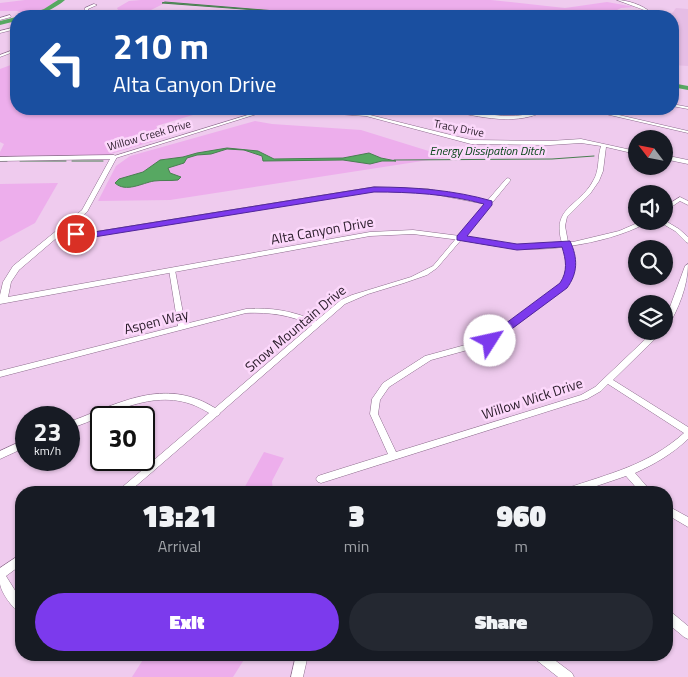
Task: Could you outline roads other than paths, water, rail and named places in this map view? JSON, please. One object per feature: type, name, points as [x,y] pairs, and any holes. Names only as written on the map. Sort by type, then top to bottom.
[{"type":"street","points":[[620,0],[647,10]]},
{"type":"street","points":[[87,10],[86,8],[95,5]]},
{"type":"street","points":[[0,19],[10,16]]},
{"type":"street","name":"Willow Creek Drive","points":[[0,164],[113,160],[252,115]]},
{"type":"street","name":"Tracy Drive","points":[[366,115],[471,142],[524,144],[581,141],[628,150]]},
{"type":"street","points":[[485,115],[528,115]]},
{"type":"street","points":[[614,115],[688,132]]},
{"type":"street","points":[[394,457],[374,414],[375,404],[380,391],[393,379],[428,358],[490,341],[564,286],[571,271],[571,256],[561,228],[564,218],[598,178],[601,168],[600,153],[604,145]]},
{"type":"street","name":"Willow Creek Drive","points":[[0,159],[113,160]]},
{"type":"street","points":[[673,159],[688,162]]},
{"type":"street","points":[[1,301],[7,282],[16,268],[85,212],[113,160]]},
{"type":"street","name":"Snow Mountain Drive","points":[[134,486],[343,302],[358,294],[428,272],[441,262],[508,180]]},
{"type":"street","points":[[63,231],[82,235],[94,234],[374,190],[428,191],[489,203]]},
{"type":"street","points":[[673,204],[680,200],[688,203]]},
{"type":"street","points":[[673,228],[688,242]]},
{"type":"street","name":"Alta Canyon Drive","points":[[1,301],[384,233],[413,232],[517,247],[542,247],[617,235],[628,230]]},
{"type":"street","points":[[673,309],[688,266]]},
{"type":"street","points":[[172,270],[182,327]]},
{"type":"street","name":"Aspen Way","points":[[0,374],[232,314],[261,309],[288,312],[317,324]]},
{"type":"street","name":"Willow Wick Drive","points":[[322,479],[578,399],[594,392],[649,340]]},
{"type":"street","points":[[585,486],[647,465],[665,455],[688,433],[607,380]]},
{"type":"street","points":[[80,422],[132,403],[173,396],[192,400],[216,413]]},
{"type":"street","points":[[0,455],[15,448]]},
{"type":"street","points":[[627,471],[641,486]]},
{"type":"street","points":[[673,514],[688,522]]},
{"type":"street","points":[[15,564],[0,575],[15,601]]},
{"type":"street","points":[[673,621],[688,633]]},
{"type":"street","points":[[297,677],[301,661]]},
{"type":"street","points":[[547,661],[568,677]]},
{"type":"waterway","points":[[46,10],[62,0]]},
{"type":"waterway","points":[[0,23],[10,20]]},
{"type":"waterway","points":[[679,86],[688,88]]},
{"type":"waterway","name":"Energy Dissipation Ditch","points":[[394,160],[552,159],[594,156]]},
{"type":"waterway","name":"Energy Dissipation Ditch","points":[[0,161],[7,161]]},
{"type":"waterway","name":"Energy Dissipation Ditch","points":[[20,161],[66,161]]},
{"type":"waterway","name":"Energy Dissipation Ditch","points":[[72,161],[103,161]]}]
